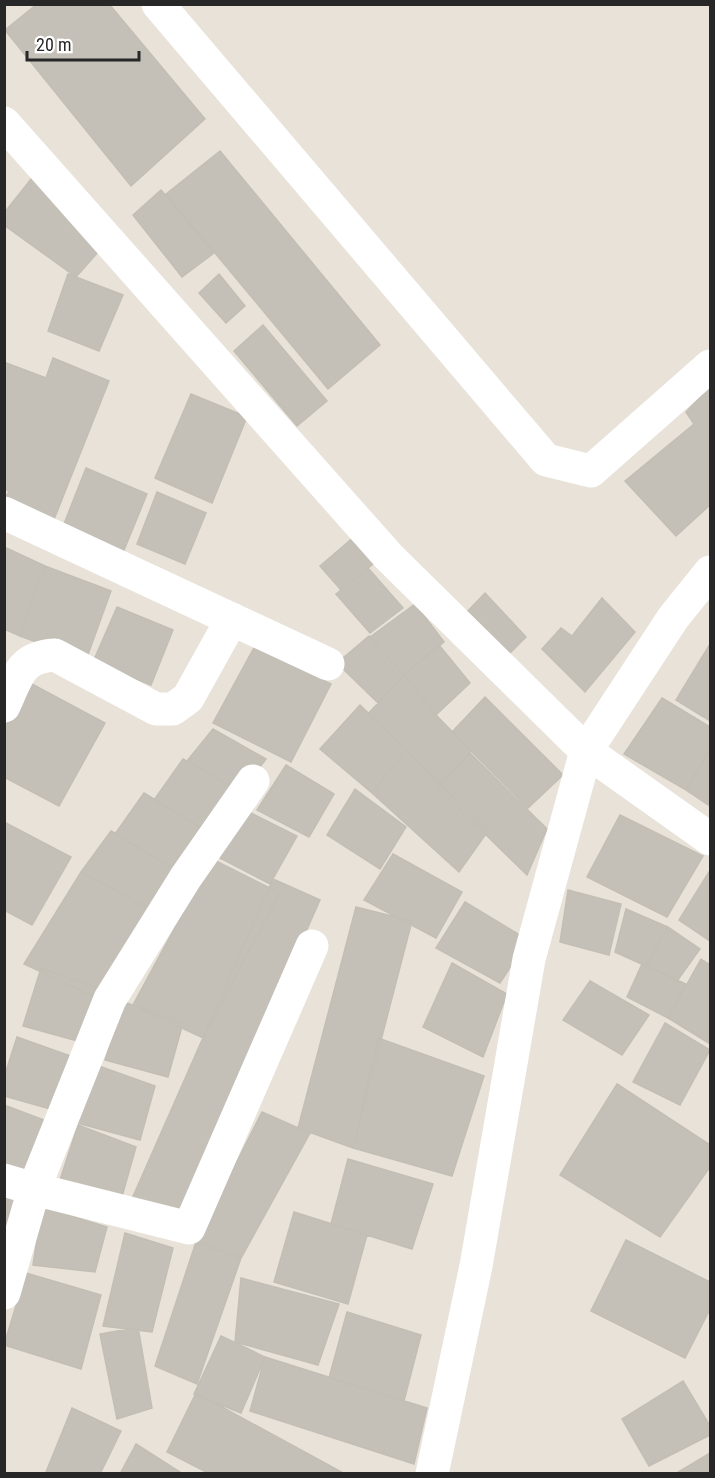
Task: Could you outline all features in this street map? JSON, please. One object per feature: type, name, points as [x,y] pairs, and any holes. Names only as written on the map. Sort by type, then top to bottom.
[{"type":"street","points":[[158,4],[546,460],[591,471],[711,366]]},
{"type":"street","points":[[5,126],[389,556],[586,750],[711,839]]},
{"type":"street","points":[[4,513],[328,664]]},
{"type":"street","points":[[432,1473],[476,1266],[529,959],[586,750],[673,618],[711,572]]},
{"type":"street","points":[[4,706],[25,663],[38,656],[55,655],[156,710],[173,709],[188,698],[232,619]]},
{"type":"street","points":[[4,1293],[19,1185],[110,999],[186,877],[253,781]]},
{"type":"street","points":[[19,1185],[189,1228],[312,946]]},
{"type":"building","points":[[37,4],[109,4],[205,119],[131,186],[5,30]]},
{"type":"building","points":[[220,151],[380,345],[328,389],[166,194]]},
{"type":"building","points":[[32,178],[99,251],[76,277],[4,225],[4,213]]},
{"type":"building","points":[[161,190],[214,253],[182,277],[133,215]]},
{"type":"building","points":[[68,274],[123,295],[99,351],[48,331]]},
{"type":"building","points":[[219,274],[245,306],[226,323],[199,293]]},
{"type":"building","points":[[263,325],[327,401],[297,426],[234,351]]},
{"type":"building","points":[[53,358],[109,381],[51,527],[4,501],[9,491],[4,489],[4,362],[46,378]]},
{"type":"building","points":[[710,387],[710,505],[676,536],[625,481],[694,424],[686,412]]},
{"type":"building","points":[[191,394],[247,417],[212,503],[155,478]]},
{"type":"building","points":[[86,468],[147,494],[122,555],[62,529]]},
{"type":"building","points":[[157,492],[206,513],[185,564],[137,544]]},
{"type":"building","points":[[355,536],[378,560],[341,590],[320,566]]},
{"type":"building","points":[[4,547],[45,566],[20,636],[4,629]]},
{"type":"building","points":[[45,566],[111,591],[86,660],[20,636]]},
{"type":"building","points":[[368,568],[403,608],[370,633],[336,594]]},
{"type":"building","points":[[485,593],[526,637],[507,656],[465,614]]},
{"type":"building","points":[[602,598],[635,632],[585,692],[542,649],[561,628],[572,636]]},
{"type":"building","points":[[415,604],[444,642],[404,675],[370,637]]},
{"type":"building","points":[[117,607],[173,630],[151,685],[93,662]]},
{"type":"building","points":[[369,636],[404,675],[378,703],[337,663]]},
{"type":"building","points":[[256,644],[331,684],[291,762],[213,723]]},
{"type":"building","points":[[710,644],[710,721],[676,700]]},
{"type":"building","points":[[439,645],[470,683],[436,715],[404,675]]},
{"type":"building","points":[[404,675],[436,715],[471,751],[441,783],[368,714]]},
{"type":"building","points":[[30,683],[105,723],[59,806],[4,777],[4,729]]},
{"type":"building","points":[[485,697],[563,775],[528,808],[452,732]]},
{"type":"building","points":[[662,698],[710,727],[710,750],[686,790],[624,754]]},
{"type":"building","points":[[360,705],[406,750],[372,793],[320,749]]},
{"type":"building","points":[[213,729],[266,759],[241,792],[187,761]]},
{"type":"building","points":[[710,749],[710,806],[686,790]]},
{"type":"building","points":[[406,750],[488,831],[459,872],[372,793]]},
{"type":"building","points":[[470,753],[547,829],[527,875],[438,788]]},
{"type":"building","points":[[183,759],[241,792],[212,834],[154,800]]},
{"type":"building","points":[[286,765],[334,794],[309,837],[257,810]]},
{"type":"building","points":[[355,789],[406,827],[380,869],[327,835]]},
{"type":"building","points":[[144,793],[210,833],[179,872],[115,834]]},
{"type":"building","points":[[247,811],[297,836],[270,884],[218,857]]},
{"type":"building","points":[[620,815],[703,856],[667,917],[587,877]]},
{"type":"building","points":[[4,822],[71,857],[32,925],[4,910]]},
{"type":"building","points":[[111,831],[179,872],[152,910],[81,872]]},
{"type":"building","points":[[393,854],[462,892],[436,938],[364,900]]},
{"type":"building","points":[[212,859],[280,893],[203,1038],[133,1005]]},
{"type":"building","points":[[81,872],[152,910],[97,998],[24,964]]},
{"type":"building","points":[[710,873],[710,941],[679,920]]},
{"type":"building","points":[[273,879],[320,900],[181,1214],[131,1201]]},
{"type":"building","points":[[568,890],[621,904],[609,955],[560,942]]},
{"type":"building","points":[[465,902],[528,940],[500,983],[436,948]]},
{"type":"building","points":[[356,907],[412,921],[353,1148],[298,1128]]},
{"type":"building","points":[[626,909],[668,927],[646,966],[615,952]]},
{"type":"building","points":[[668,927],[700,949],[677,981],[646,966]]},
{"type":"building","points":[[701,959],[710,965],[710,1044],[668,1018]]},
{"type":"building","points":[[452,963],[507,994],[483,1057],[423,1027]]},
{"type":"building","points":[[642,964],[686,984],[668,1018],[627,997]]},
{"type":"building","points":[[41,968],[100,989],[85,1043],[23,1026]]},
{"type":"building","points":[[590,981],[649,1015],[622,1055],[563,1020]]},
{"type":"building","points":[[124,1002],[183,1023],[168,1077],[105,1060]]},
{"type":"building","points":[[665,1023],[710,1050],[680,1105],[633,1082]]},
{"type":"building","points":[[17,1037],[76,1058],[61,1112],[4,1096],[4,1077]]},
{"type":"building","points":[[378,1038],[484,1076],[452,1176],[353,1148]]},
{"type":"building","points":[[96,1065],[155,1086],[140,1140],[77,1123]]},
{"type":"building","points":[[617,1084],[710,1145],[710,1167],[660,1237],[560,1175]]},
{"type":"building","points":[[4,1105],[49,1122],[34,1175],[4,1167]]},
{"type":"building","points":[[262,1112],[310,1133],[241,1258],[196,1242]]},
{"type":"building","points":[[78,1125],[136,1147],[121,1200],[59,1183]]},
{"type":"building","points":[[348,1159],[433,1184],[412,1249],[331,1224]]},
{"type":"building","points":[[4,1187],[23,1192],[4,1242]]},
{"type":"building","points":[[42,1207],[107,1227],[95,1272],[33,1265]]},
{"type":"building","points":[[294,1212],[367,1235],[348,1304],[274,1282]]},
{"type":"building","points":[[125,1233],[173,1248],[152,1332],[103,1326]]},
{"type":"building","points":[[626,1240],[710,1282],[710,1309],[685,1358],[591,1311]]},
{"type":"building","points":[[196,1242],[241,1258],[197,1384],[155,1366]]},
{"type":"building","points":[[26,1273],[101,1295],[81,1369],[4,1345]]},
{"type":"building","points":[[241,1278],[339,1304],[318,1365],[235,1342]]},
{"type":"building","points":[[347,1312],[421,1335],[404,1401],[329,1378]]},
{"type":"building","points":[[138,1327],[152,1408],[117,1419],[100,1334]]},
{"type":"building","points":[[221,1336],[265,1357],[241,1413],[194,1394]]},
{"type":"building","points":[[265,1357],[427,1408],[414,1464],[250,1411]]},
{"type":"building","points":[[683,1381],[710,1426],[710,1435],[649,1466],[622,1419]]},
{"type":"building","points":[[196,1393],[345,1474],[210,1474],[167,1452]]},
{"type":"building","points":[[72,1408],[121,1431],[100,1474],[51,1474],[46,1472]]},
{"type":"building","points":[[136,1444],[183,1474],[120,1474]]},
{"type":"building","points":[[710,1453],[710,1474],[675,1474]]}]
